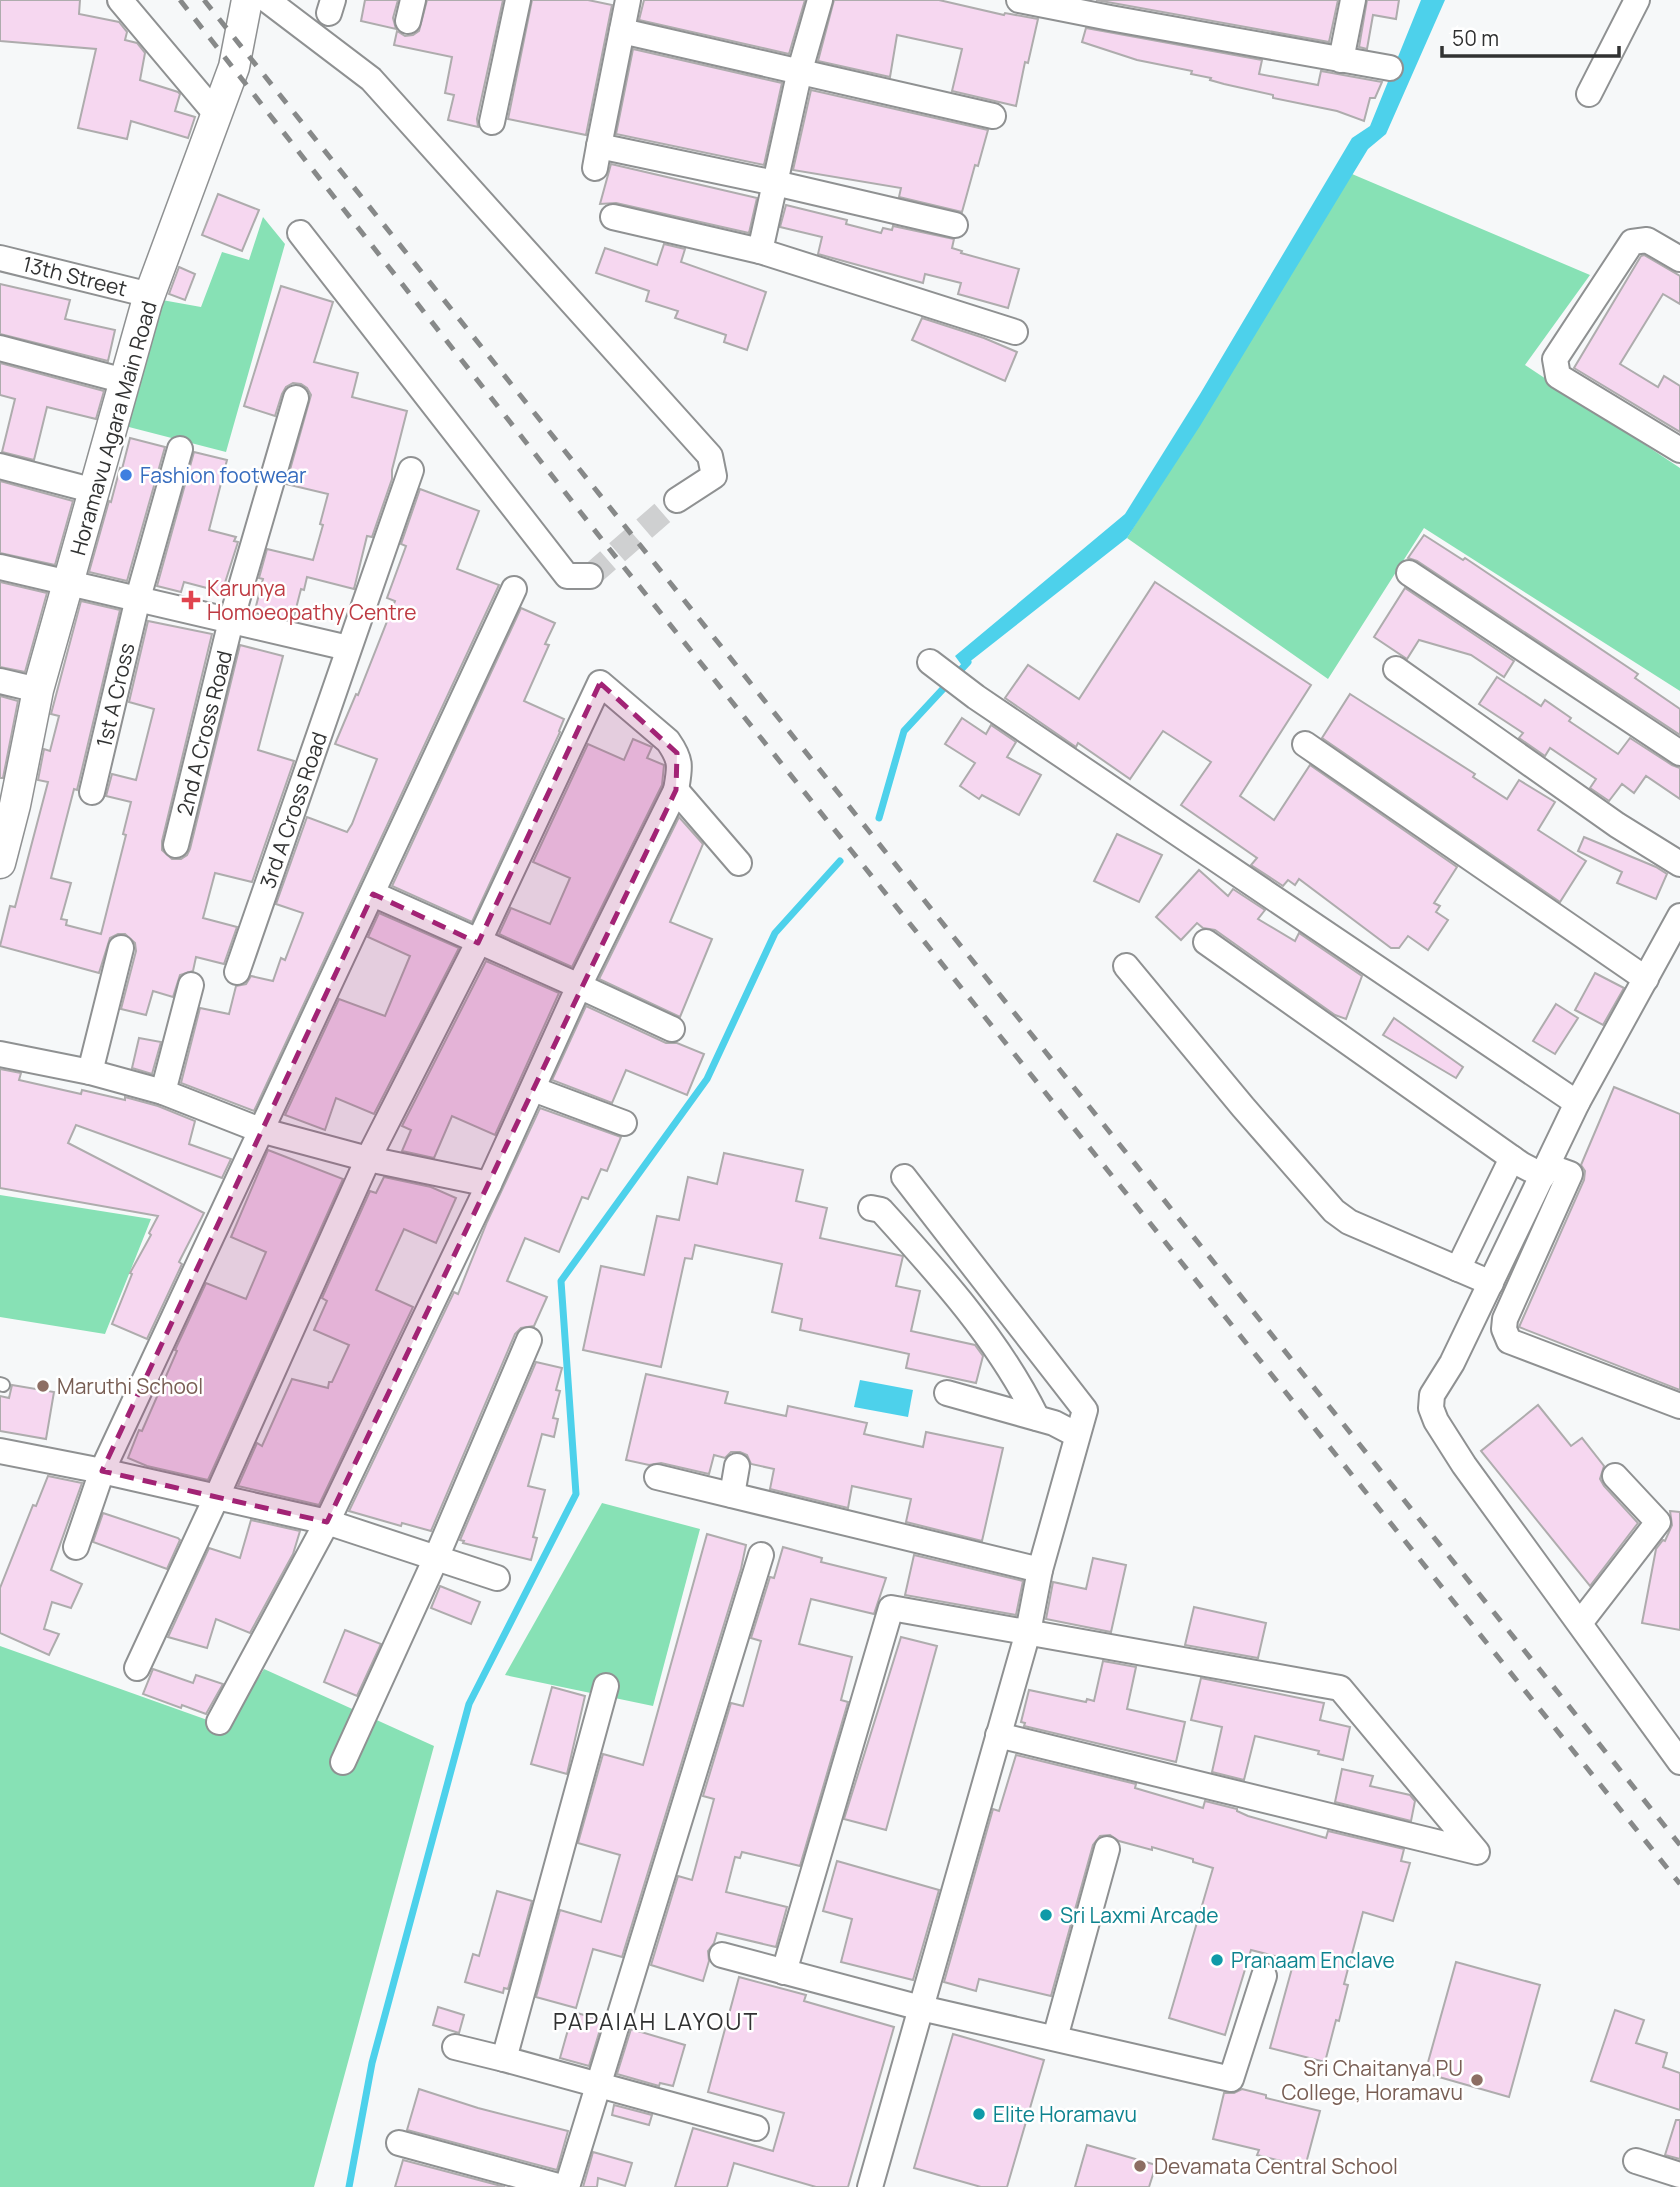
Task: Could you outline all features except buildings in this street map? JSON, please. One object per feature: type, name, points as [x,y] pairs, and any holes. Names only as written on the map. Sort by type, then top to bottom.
[{"type":"street","points":[[120,0],[216,114]]},
{"type":"street","name":"Horamavu Agara Main Road","points":[[0,863],[7,803],[125,381],[150,295],[234,67],[247,0]]},
{"type":"street","points":[[267,0],[372,79],[710,456],[714,476],[677,500]]},
{"type":"street","points":[[492,122],[518,0]]},
{"type":"street","points":[[627,0],[597,157],[775,183],[955,225]]},
{"type":"street","points":[[760,251],[800,70],[820,0]]},
{"type":"street","points":[[1019,0],[1390,68]]},
{"type":"street","points":[[1341,60],[1353,0]]},
{"type":"street","points":[[1589,94],[1637,0]]},
{"type":"street","points":[[622,31],[993,116]]},
{"type":"street","points":[[612,217],[760,251],[1015,332]]},
{"type":"street","points":[[300,233],[567,576],[590,576]]},
{"type":"street","points":[[1680,259],[1647,240],[1632,242],[1555,359],[1558,376],[1680,450]]},
{"type":"street","name":"13th Street","points":[[0,258],[150,295]]},
{"type":"street","points":[[0,348],[125,381]]},
{"type":"street","name":"2nd A Cross Road","points":[[176,845],[231,621],[296,398]]},
{"type":"street","name":"1st A Cross","points":[[92,792],[138,598],[180,449]]},
{"type":"street","points":[[0,466],[95,491]]},
{"type":"street","name":"3rd A Cross Road","points":[[237,972],[411,470]]},
{"type":"street","points":[[0,567],[348,648]]},
{"type":"street","points":[[1409,573],[1680,753]]},
{"type":"street","points":[[76,1547],[102,1471],[514,589]]},
{"type":"street","points":[[930,662],[976,697],[1577,1103]]},
{"type":"street","points":[[1396,669],[1617,825],[1680,864]]},
{"type":"street","points":[[0,681],[38,690]]},
{"type":"street","points":[[137,1668],[368,1159],[478,943],[600,682],[673,747],[681,766],[676,790],[579,986],[489,1184],[327,1522],[219,1722]]},
{"type":"street","points":[[1305,744],[1646,979]]},
{"type":"street","points":[[676,790],[739,863]]},
{"type":"street","points":[[373,894],[672,1029]]},
{"type":"street","points":[[1680,916],[1577,1103],[1452,1363],[1432,1395],[1431,1408],[1464,1465],[1680,1762]]},
{"type":"street","points":[[1206,943],[1512,1158],[1545,1171],[1570,1174],[1505,1319],[1504,1329],[1509,1341],[1680,1406]]},
{"type":"street","points":[[90,1072],[121,948]]},
{"type":"street","points":[[1126,966],[1242,1107],[1334,1211],[1349,1222],[1458,1269],[1488,1289],[1510,1309]]},
{"type":"street","points":[[163,1092],[191,985]]},
{"type":"street","points":[[0,1054],[90,1072],[163,1092],[260,1130],[368,1159],[489,1184]]},
{"type":"street","points":[[533,1089],[624,1123]]},
{"type":"street","points":[[1458,1269],[1512,1158]]},
{"type":"street","points":[[870,2187],[1028,1632],[1040,1570],[1085,1410],[904,1177]]},
{"type":"street","points":[[871,1208],[881,1210],[972,1316],[1019,1381],[1037,1418]]},
{"type":"street","points":[[1502,1259],[1526,1272]]},
{"type":"street","points":[[343,1762],[436,1558],[529,1340]]},
{"type":"street","points":[[947,1393],[1054,1423],[1077,1435]]},
{"type":"street","points":[[0,1451],[327,1522],[497,1578]]},
{"type":"street","points":[[732,1494],[737,1466]]},
{"type":"street","points":[[1580,1623],[1658,1522],[1615,1476]]},
{"type":"street","points":[[657,1477],[1040,1570]]},
{"type":"street","points":[[567,2187],[761,1555]]},
{"type":"street","points":[[784,1972],[891,1608],[1340,1688],[1478,1852],[998,1735]]},
{"type":"street","points":[[503,2059],[606,1686]]},
{"type":"street","points":[[1055,2038],[1107,1849]]},
{"type":"street","points":[[722,1955],[921,2008],[1231,2079],[1264,1976]]},
{"type":"street","points":[[455,2047],[756,2128]]},
{"type":"street","points":[[400,2143],[562,2187]]},
{"type":"street","points":[[1636,2161],[1680,2175]]},
{"type":"highlighted area","points":[[600,683],[677,753],[676,790],[327,1522],[102,1471],[373,894],[478,943]]},
{"type":"green space","points":[[1352,174],[1590,275],[1525,365],[1680,468],[1680,691],[1424,528],[1328,679],[1127,538]]},
{"type":"green space","points":[[263,217],[285,244],[226,452],[125,426],[162,300],[201,307],[222,252],[249,260]]},
{"type":"green space","points":[[0,1195],[151,1219],[105,1334],[0,1317]]},
{"type":"green space","points":[[602,1503],[700,1529],[653,1706],[505,1675]]},
{"type":"green space","points":[[0,1646],[227,1727],[264,1669],[434,1746],[314,2187],[0,2187]]},
{"type":"water","points":[[1421,0],[1445,0],[1386,134],[1368,149],[1200,426],[1127,538],[963,667],[955,656],[1125,514],[1200,394],[1352,138],[1370,126]]},
{"type":"water","points":[[860,1380],[913,1390],[908,1417],[854,1407]]},
{"type":"waterway","points":[[879,818],[904,731],[968,662]]},
{"type":"waterway","points":[[349,2187],[372,2063],[469,1704],[576,1494],[561,1281],[707,1079],[775,933],[840,861]]},
{"type":"tunnel","points":[[590,576],[677,500]]},
{"type":"railway","points":[[180,0],[607,546],[1680,1884]]},
{"type":"railway","points":[[204,0],[1680,1845]]},
{"type":"place","name":"Fashion footwear","points":[[126,475]]},
{"type":"place","name":"Karunya Homoeopathy Centre","points":[[191,600]]},
{"type":"place","name":"Maruthi School","points":[[43,1386]]},
{"type":"place","name":"Sri Laxmi Arcade","points":[[1046,1915]]},
{"type":"place","name":"Pranaam Enclave","points":[[1217,1960]]},
{"type":"place","name":"Sri Chaitanya PU College, Horamavu","points":[[1477,2080]]},
{"type":"place","name":"Elite Horamavu","points":[[979,2114]]},
{"type":"place","name":"Devamata Central School","points":[[1140,2166]]},
{"type":"district","name":"PAPAIAH LAYOUT","points":[[656,2021]]}]
